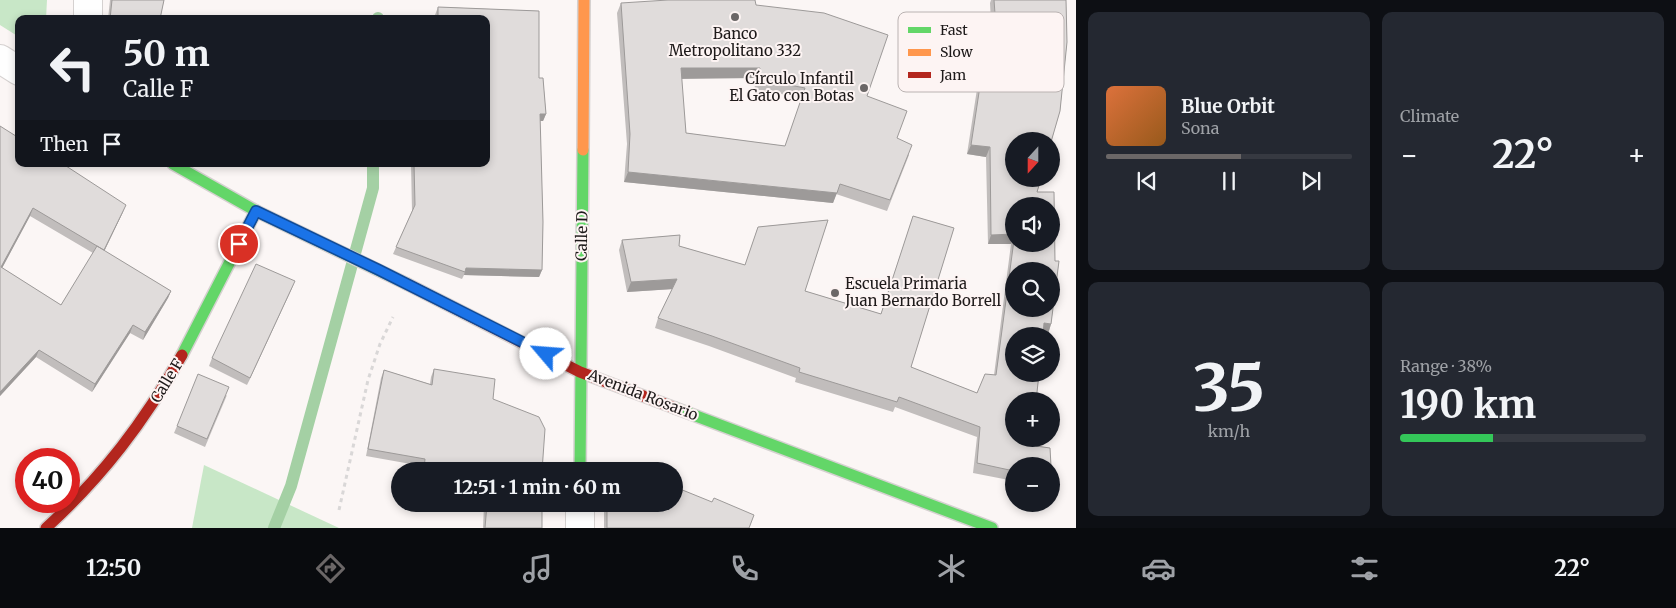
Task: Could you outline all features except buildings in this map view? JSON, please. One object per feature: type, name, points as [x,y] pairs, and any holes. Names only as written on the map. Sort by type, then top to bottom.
[{"type":"street","points":[[88,0],[88,15]]},
{"type":"street","name":"Calle D","points":[[580,462],[584,0]]},
{"type":"street","points":[[0,60],[15,69]]},
{"type":"street","name":"Avenida Rosario","points":[[178,167],[256,211],[379,270],[580,372],[992,528]]},
{"type":"street","name":"Calle F","points":[[46,528],[77,499],[117,455],[152,406],[181,359],[256,211]]},
{"type":"street","points":[[580,512],[580,528]]},
{"type":"path","points":[[339,510],[368,380],[380,344],[408,285]]},
{"type":"green space","points":[[0,0],[47,0],[46,15],[15,15],[15,34],[0,25]]},
{"type":"green space","points":[[204,465],[339,528],[192,528]]},
{"type":"waterway","points":[[274,528],[291,486],[373,188],[373,167]]},
{"type":"traffic: fast","points":[[580,462],[583,150]]},
{"type":"traffic: fast","points":[[178,167],[256,211],[407,284]]},
{"type":"traffic: fast","points":[[182,355],[256,211]]},
{"type":"traffic: fast","points":[[675,408],[992,528]]},
{"type":"traffic: slow","points":[[583,150],[584,0]]},
{"type":"traffic: jam","points":[[407,284],[580,372],[675,408]]},
{"type":"traffic: jam","points":[[46,528],[86,488],[121,447],[153,403],[182,355]]},
{"type":"place","name":"Banco Metropolitano 332","points":[[735,17]]},
{"type":"place","name":"Círculo Infantil El Gato con Botas","points":[[864,88]]},
{"type":"place","name":"Escuela Primaria Juan Bernardo Borrell","points":[[835,293]]},
{"type":"route","points":[[239,244],[256,211],[546,354]]}]
